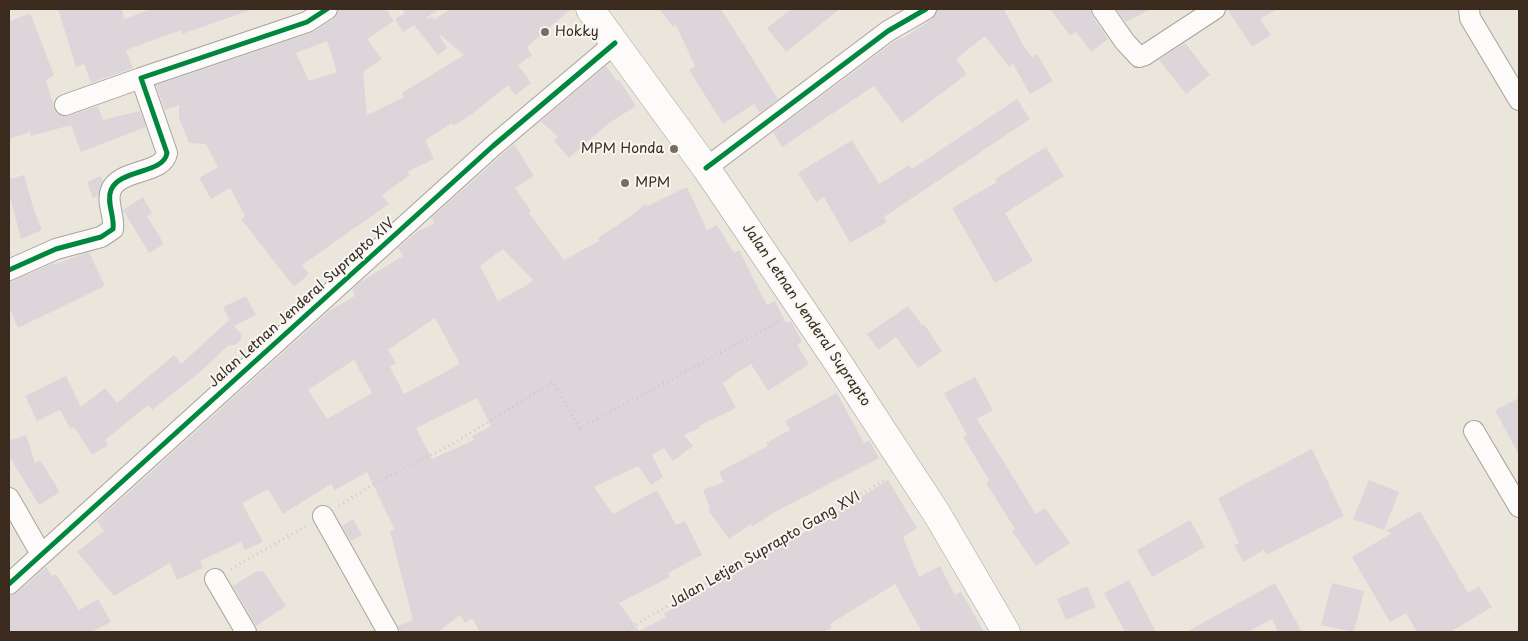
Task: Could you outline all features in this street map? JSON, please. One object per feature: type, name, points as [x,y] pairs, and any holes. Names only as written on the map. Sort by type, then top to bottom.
[{"type":"main road","name":"Jalan Letnan Jenderal Suprapto","points":[[590,9],[706,168],[802,309],[937,514],[1006,632]]},
{"type":"street","points":[[65,105],[306,22],[327,9]]},
{"type":"street","points":[[706,168],[888,31],[926,9]]},
{"type":"street","points":[[1102,9],[1125,42],[1139,57],[1145,55],[1215,9]]},
{"type":"street","points":[[1469,9],[1470,18],[1519,100]]},
{"type":"street","name":"Jalan Letnan Jenderal Suprapto XIV","points":[[9,584],[493,146],[615,43]]},
{"type":"street","points":[[9,270],[56,249],[101,237],[113,229],[114,222],[110,193],[113,186],[133,174],[162,164],[166,159],[168,153],[141,78]]},
{"type":"street","points":[[1474,431],[1519,507]]},
{"type":"street","points":[[9,498],[41,554]]},
{"type":"street","points":[[323,516],[388,632]]},
{"type":"street","points":[[215,579],[246,632]]},
{"type":"path","points":[[215,579],[323,516],[370,486],[450,446],[553,382],[580,428],[802,309]]},
{"type":"building","points":[[58,9],[122,9],[124,19],[151,9],[248,9],[248,11],[182,34],[181,30],[126,50],[133,68],[91,83],[84,64],[76,67]]},
{"type":"building","points":[[386,9],[394,21],[367,39],[382,59],[363,72],[367,115],[404,97],[402,93],[464,55],[438,33],[447,48],[438,55],[414,25],[403,32],[395,19],[405,13],[402,9],[440,9],[427,17],[428,19],[432,16],[434,20],[450,9],[571,9],[527,47],[532,55],[518,65],[531,83],[515,95],[508,85],[472,114],[453,126],[452,123],[425,140],[434,159],[407,172],[410,175],[382,195],[389,204],[302,265],[309,274],[294,287],[241,219],[245,216],[230,188],[211,199],[199,178],[218,167],[206,144],[189,143],[179,118],[179,105],[165,110],[156,85],[311,33],[333,19],[339,10]],"holes":[[[327,41],[337,72],[309,81],[296,53]]]},
{"type":"building","points":[[659,9],[721,9],[778,99],[760,113],[754,104],[723,124],[689,70],[695,66],[676,25],[673,27]]},
{"type":"building","points":[[791,9],[840,9],[786,52],[767,28]]},
{"type":"building","points":[[938,9],[1004,9],[1023,45],[1032,57],[1037,54],[1053,81],[1030,94],[1013,64],[1009,67],[985,36],[956,59],[967,74],[902,123],[874,86],[782,147],[773,132],[895,41],[903,38],[932,19]]},
{"type":"building","points":[[1050,9],[1090,9],[1092,16],[1108,39],[1091,52],[1076,32],[1070,36]]},
{"type":"building","points":[[1116,9],[1151,9],[1126,22]]},
{"type":"building","points":[[1227,9],[1277,9],[1260,19],[1271,35],[1252,47]]},
{"type":"building","points":[[30,13],[54,75],[46,80],[56,114],[68,116],[98,106],[103,120],[140,111],[146,127],[81,152],[71,125],[31,136],[30,132],[9,139],[9,22]]},
{"type":"building","points":[[1185,43],[1210,75],[1186,94],[1159,60]]},
{"type":"building","points":[[606,66],[617,81],[619,80],[636,106],[609,123],[569,158],[554,141],[558,137],[541,121]]},
{"type":"building","points":[[1017,99],[1030,119],[884,217],[887,222],[850,243],[824,197],[816,202],[798,173],[852,140],[879,184],[909,165],[912,169]]},
{"type":"building","points":[[514,144],[534,176],[515,188],[531,211],[529,213],[564,260],[599,241],[598,238],[631,216],[645,204],[647,206],[687,187],[707,230],[717,225],[734,253],[739,250],[767,305],[775,301],[786,323],[791,321],[802,342],[797,345],[809,364],[768,391],[751,364],[723,383],[736,408],[684,435],[693,446],[673,461],[664,448],[652,455],[663,477],[651,485],[638,466],[594,487],[613,514],[657,490],[676,525],[685,521],[702,555],[668,573],[670,577],[619,603],[639,631],[666,617],[664,614],[721,580],[757,562],[755,558],[807,531],[888,480],[917,528],[903,537],[919,577],[940,566],[955,595],[961,592],[984,632],[922,632],[895,584],[830,624],[832,628],[823,632],[480,632],[472,618],[465,623],[460,615],[438,632],[400,632],[398,626],[413,620],[390,531],[395,530],[367,472],[335,490],[331,484],[283,514],[268,489],[242,503],[263,542],[245,550],[241,542],[200,561],[203,568],[177,580],[170,563],[114,596],[77,552],[104,531],[97,521],[329,311],[355,296],[352,290],[360,282],[403,256],[398,248],[418,231],[435,223],[431,218]],"holes":[[[503,249],[533,280],[498,301],[480,266]],[[435,318],[460,364],[404,394],[390,367],[396,363],[388,350]],[[354,360],[372,393],[327,419],[308,390]],[[477,398],[491,426],[472,436],[474,440],[432,459],[416,428]]]},
{"type":"building","points":[[1046,147],[1064,176],[1005,213],[1033,261],[995,283],[952,208],[997,182],[995,179]]},
{"type":"building","points":[[24,175],[42,230],[21,239],[9,193],[9,179]]},
{"type":"building","points":[[100,176],[103,181],[98,196],[93,198],[87,182]]},
{"type":"building","points":[[143,197],[152,213],[147,216],[164,244],[149,253],[123,210]]},
{"type":"building","points":[[89,252],[105,286],[18,328],[9,307],[9,282],[54,263]]},
{"type":"building","points":[[246,296],[256,315],[234,326],[241,334],[241,340],[235,345],[229,345],[200,372],[152,410],[148,405],[105,440],[108,445],[92,455],[74,427],[70,429],[60,410],[37,421],[25,396],[66,376],[81,407],[105,388],[117,403],[174,355],[181,364],[229,320],[231,323],[223,307]]},
{"type":"building","points":[[908,306],[922,325],[924,324],[942,351],[918,368],[896,337],[878,350],[867,334]]},
{"type":"building","points":[[975,377],[993,410],[977,419],[1036,514],[1045,508],[1070,543],[1036,566],[1012,531],[1015,529],[986,483],[989,480],[963,437],[967,435],[944,393]]},
{"type":"building","points":[[837,393],[864,443],[869,440],[879,458],[773,513],[752,527],[751,524],[729,539],[708,510],[710,508],[703,490],[724,482],[719,472],[768,446],[766,443],[790,430],[785,421]]},
{"type":"building","points":[[1519,398],[1519,455],[1495,410]]},
{"type":"building","points":[[26,435],[35,463],[40,460],[60,492],[39,505],[9,456],[9,441]]},
{"type":"building","points":[[1312,449],[1344,516],[1266,555],[1264,550],[1243,562],[1234,545],[1239,543],[1218,498]]},
{"type":"building","points":[[1369,480],[1399,492],[1384,530],[1353,519]]},
{"type":"building","points":[[1420,511],[1468,593],[1479,586],[1492,607],[1450,632],[1417,632],[1406,613],[1390,622],[1352,557],[1392,533],[1386,531]]},
{"type":"building","points":[[353,519],[362,535],[351,541],[342,526]]},
{"type":"building","points":[[1190,520],[1205,547],[1152,577],[1137,550]]},
{"type":"building","points":[[46,567],[52,576],[56,574],[79,610],[98,599],[111,622],[91,632],[9,632],[9,596],[25,586]]},
{"type":"building","points":[[257,571],[263,571],[286,606],[256,626],[233,586]]},
{"type":"building","points":[[1129,580],[1156,632],[1125,632],[1104,593]]},
{"type":"building","points":[[1275,583],[1302,632],[1278,632],[1272,619],[1248,632],[1186,632]]},
{"type":"building","points":[[1332,583],[1364,591],[1354,632],[1321,625]]},
{"type":"building","points":[[1087,586],[1096,607],[1066,620],[1057,599]]},
{"type":"cycle path","points":[[9,270],[56,249],[101,237],[113,229],[110,195],[116,183],[123,178],[158,165],[164,160],[167,153],[141,78],[307,22],[327,9]]},
{"type":"cycle path","points":[[706,168],[888,31],[926,9]]},
{"type":"cycle path","points":[[9,584],[493,146],[615,43]]},
{"type":"place","name":"Hokky","points":[[545,32]]},
{"type":"place","name":"MPM Honda","points":[[674,149]]},
{"type":"place","name":"MPM","points":[[625,183]]}]
